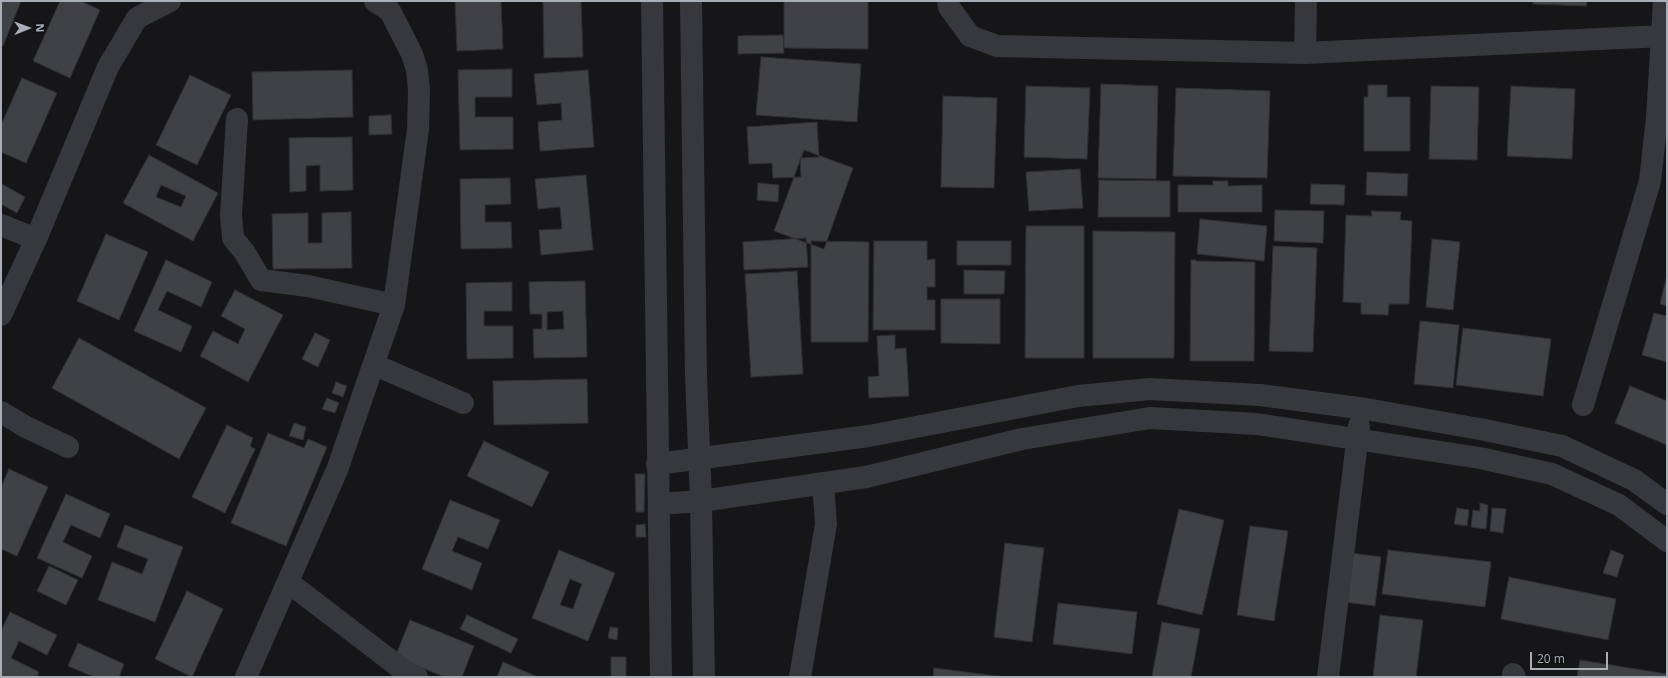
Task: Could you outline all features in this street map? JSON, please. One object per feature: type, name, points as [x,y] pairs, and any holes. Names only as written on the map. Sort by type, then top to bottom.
[{"type":"street","points":[[1,315],[36,239],[108,67],[136,18],[170,1]]},
{"type":"street","points":[[246,677],[337,470],[375,365],[394,305],[418,129],[419,90],[417,70],[412,54],[390,11],[375,1]]},
{"type":"street","points":[[652,1],[661,677]]},
{"type":"street","points":[[691,1],[696,376],[700,460],[704,677]]},
{"type":"street","points":[[948,1],[949,6],[970,36],[997,46],[1305,53],[1663,36]]},
{"type":"street","points":[[1305,53],[1306,1]]},
{"type":"street","points":[[1583,405],[1650,181],[1657,118],[1664,1]]},
{"type":"street","points":[[237,120],[231,214],[233,238],[245,253],[261,280],[308,286],[394,305]]},
{"type":"street","points":[[1,225],[36,239]]},
{"type":"street","points":[[375,365],[463,403]]},
{"type":"street","points":[[657,464],[700,460],[869,436],[1078,396],[1150,389],[1260,395],[1360,408],[1485,430],[1562,446],[1634,480],[1667,504]]},
{"type":"street","points":[[1328,677],[1358,439],[1360,408]]},
{"type":"street","points":[[1,412],[26,427],[68,447]]},
{"type":"street","points":[[659,504],[701,501],[866,477],[1022,439],[1150,418],[1257,424],[1480,458],[1552,474],[1619,505],[1667,541]]},
{"type":"street","points":[[800,677],[826,524],[823,484]]},
{"type":"street","points":[[288,582],[403,670],[417,677]]},
{"type":"building","points":[[1,1],[21,1],[3,46],[1,45]]},
{"type":"building","points":[[60,1],[81,1],[100,10],[70,78],[33,61]]},
{"type":"building","points":[[455,1],[501,1],[503,49],[457,51]]},
{"type":"building","points":[[543,1],[581,1],[583,57],[544,58]]},
{"type":"building","points":[[784,1],[868,1],[868,49],[784,48]]},
{"type":"building","points":[[1533,1],[1587,1],[1586,6],[1533,4]]},
{"type":"building","points":[[783,35],[784,53],[738,54],[738,36]]},
{"type":"building","points":[[761,57],[861,64],[857,122],[756,115]]},
{"type":"building","points":[[512,69],[512,97],[475,97],[475,117],[513,117],[513,149],[460,150],[458,70]]},
{"type":"building","points":[[352,70],[353,117],[253,120],[252,72]]},
{"type":"building","points":[[588,70],[594,147],[540,151],[538,122],[562,120],[561,103],[537,105],[534,74]]},
{"type":"building","points":[[190,75],[231,95],[197,165],[156,145]]},
{"type":"building","points":[[22,78],[57,93],[26,163],[1,152],[1,125]]},
{"type":"building","points":[[1101,84],[1158,86],[1156,179],[1098,178]]},
{"type":"building","points":[[1368,85],[1387,85],[1387,97],[1410,97],[1410,151],[1364,151],[1364,97],[1368,97]]},
{"type":"building","points":[[1026,86],[1090,88],[1087,159],[1024,157]]},
{"type":"building","points":[[1431,86],[1479,87],[1477,160],[1429,159]]},
{"type":"building","points":[[1511,86],[1575,89],[1572,159],[1507,156]]},
{"type":"building","points":[[1176,88],[1270,91],[1267,178],[1173,176]]},
{"type":"building","points":[[943,96],[997,98],[994,188],[941,187]]},
{"type":"building","points":[[391,115],[392,134],[369,135],[369,116]]},
{"type":"building","points":[[817,122],[819,157],[800,158],[801,177],[773,178],[772,163],[749,164],[747,127]]},
{"type":"building","points":[[352,137],[353,190],[320,191],[320,165],[306,166],[306,191],[290,192],[289,138]]},
{"type":"building","points":[[804,150],[853,168],[824,249],[774,231]]},
{"type":"building","points":[[149,155],[218,193],[193,241],[123,203]],"holes":[[[161,185],[186,196],[181,207],[156,197]]]},
{"type":"building","points":[[1080,169],[1083,208],[1029,211],[1026,172]]},
{"type":"building","points":[[1367,172],[1408,174],[1407,196],[1366,195]]},
{"type":"building","points":[[586,175],[593,250],[541,255],[539,230],[562,229],[560,207],[538,209],[535,179]]},
{"type":"building","points":[[510,178],[511,204],[485,205],[485,222],[511,222],[512,248],[461,249],[460,179]]},
{"type":"building","points":[[1099,180],[1170,181],[1170,217],[1098,217]]},
{"type":"building","points":[[1213,181],[1228,181],[1228,186],[1262,185],[1262,212],[1178,212],[1178,185],[1213,185]]},
{"type":"building","points":[[758,183],[779,185],[778,202],[757,200]]},
{"type":"building","points":[[2,184],[25,197],[17,213],[1,204]]},
{"type":"building","points":[[1311,184],[1345,185],[1344,205],[1310,204]]},
{"type":"building","points":[[1275,210],[1324,211],[1323,243],[1274,241]]},
{"type":"building","points":[[1371,211],[1401,212],[1400,220],[1412,221],[1409,304],[1389,304],[1388,315],[1361,314],[1361,303],[1343,302],[1346,215],[1372,216]]},
{"type":"building","points":[[351,212],[352,268],[273,269],[272,214],[308,213],[308,243],[322,243],[322,213]]},
{"type":"building","points":[[1200,219],[1267,226],[1264,261],[1197,254]]},
{"type":"building","points":[[1026,226],[1084,226],[1084,358],[1025,358]]},
{"type":"building","points":[[1093,231],[1175,232],[1174,358],[1093,358]]},
{"type":"building","points":[[106,234],[148,252],[119,320],[77,301]]},
{"type":"building","points":[[806,238],[808,267],[744,270],[743,242]]},
{"type":"building","points":[[1432,239],[1460,242],[1453,310],[1426,307]]},
{"type":"building","points":[[811,241],[869,242],[868,342],[811,342]]},
{"type":"building","points":[[874,241],[927,241],[927,260],[935,259],[935,287],[927,287],[927,300],[935,300],[935,330],[873,330]]},
{"type":"building","points":[[957,241],[1011,241],[1011,265],[957,265]]},
{"type":"building","points":[[1273,246],[1317,248],[1313,352],[1269,351]]},
{"type":"building","points":[[166,260],[212,282],[201,307],[167,291],[158,310],[192,326],[181,352],[134,331]]},
{"type":"building","points":[[1191,260],[1255,262],[1254,361],[1190,361]]},
{"type":"building","points":[[964,270],[1005,271],[1004,294],[964,294]]},
{"type":"building","points":[[797,271],[803,374],[751,377],[745,274]]},
{"type":"building","points":[[1667,275],[1667,306],[1660,304]]},
{"type":"building","points":[[585,281],[587,357],[534,358],[533,329],[542,329],[542,314],[530,314],[529,282]],"holes":[[[563,311],[564,329],[547,330],[547,312]]]},
{"type":"building","points":[[512,282],[512,311],[484,311],[484,326],[513,326],[513,358],[467,359],[466,283]]},
{"type":"building","points":[[235,290],[283,315],[248,382],[200,356],[213,331],[238,344],[245,329],[221,316]]},
{"type":"building","points":[[941,299],[1000,299],[1000,344],[941,343]]},
{"type":"building","points":[[1654,313],[1667,316],[1667,362],[1642,355]]},
{"type":"building","points":[[1420,321],[1459,325],[1453,388],[1414,384]]},
{"type":"building","points":[[1463,328],[1551,339],[1543,396],[1456,385]]},
{"type":"building","points":[[315,333],[330,340],[318,367],[302,359]]},
{"type":"building","points":[[895,335],[895,349],[906,348],[909,396],[869,398],[868,377],[879,376],[877,336]]},
{"type":"building","points":[[79,338],[206,408],[179,459],[52,388]]},
{"type":"building","points":[[587,379],[588,423],[494,425],[493,381]]},
{"type":"building","points":[[336,382],[347,386],[343,397],[332,393]]},
{"type":"building","points":[[1630,386],[1667,401],[1667,445],[1615,423]]},
{"type":"building","points":[[327,398],[339,403],[335,413],[322,409]]},
{"type":"building","points":[[294,423],[306,427],[303,440],[289,436]]},
{"type":"building","points":[[227,425],[253,438],[250,446],[255,449],[225,513],[192,497]]},
{"type":"building","points":[[268,433],[304,448],[308,439],[327,447],[286,546],[231,523]]},
{"type":"building","points":[[484,441],[549,472],[532,507],[467,476]]},
{"type":"building","points":[[9,469],[48,487],[17,556],[1,549],[1,487]]},
{"type":"building","points":[[635,474],[645,474],[644,512],[636,512]]},
{"type":"building","points":[[66,494],[110,514],[100,538],[71,525],[63,542],[92,556],[82,578],[37,558]]},
{"type":"building","points":[[450,500],[500,520],[488,549],[458,537],[452,551],[482,563],[472,590],[422,569]]},
{"type":"building","points":[[1480,503],[1488,505],[1486,529],[1471,527],[1473,510],[1480,511]]},
{"type":"building","points":[[1457,508],[1469,510],[1467,526],[1454,524]]},
{"type":"building","points":[[1492,508],[1506,509],[1503,533],[1490,531]]},
{"type":"building","points":[[1179,509],[1224,520],[1202,615],[1157,604]]},
{"type":"building","points":[[645,524],[646,537],[636,537],[636,525]]},
{"type":"building","points":[[125,525],[183,547],[155,622],[98,600],[112,562],[142,574],[148,559],[117,547]]},
{"type":"building","points":[[1250,526],[1288,531],[1274,621],[1237,615]]},
{"type":"building","points":[[1005,543],[1044,548],[1032,642],[994,637]]},
{"type":"building","points":[[559,550],[615,573],[588,641],[532,618]],"holes":[[[570,579],[582,584],[573,609],[560,605]]]},
{"type":"building","points":[[1388,550],[1491,562],[1485,607],[1382,594]]},
{"type":"building","points":[[1611,550],[1624,555],[1617,577],[1603,573]]},
{"type":"building","points":[[1351,553],[1381,557],[1375,606],[1345,602]]},
{"type":"building","points":[[49,566],[78,580],[66,605],[37,591]]},
{"type":"building","points":[[1509,577],[1616,599],[1608,640],[1501,619]]},
{"type":"building","points":[[187,591],[223,609],[192,677],[155,659]]},
{"type":"building","points":[[1058,603],[1137,612],[1132,654],[1053,644]]},
{"type":"building","points":[[10,612],[57,635],[47,655],[19,641],[11,658],[39,672],[37,677],[1,677],[1,631]]},
{"type":"building","points":[[467,615],[518,639],[511,653],[460,629]]},
{"type":"building","points":[[1380,615],[1423,620],[1416,677],[1373,677]]},
{"type":"building","points":[[410,620],[474,646],[462,677],[445,677],[395,657]]},
{"type":"building","points":[[1162,622],[1200,629],[1191,677],[1152,677]]},
{"type":"building","points":[[610,627],[618,628],[617,640],[608,638]]},
{"type":"building","points":[[78,643],[124,664],[119,677],[94,677],[68,666]]},
{"type":"building","points":[[611,657],[626,657],[626,677],[611,677]]},
{"type":"building","points":[[1580,660],[1667,674],[1667,677],[1577,677]]},
{"type":"building","points":[[503,662],[538,677],[497,677]]},
{"type":"building","points":[[934,668],[1005,677],[933,677]]}]
